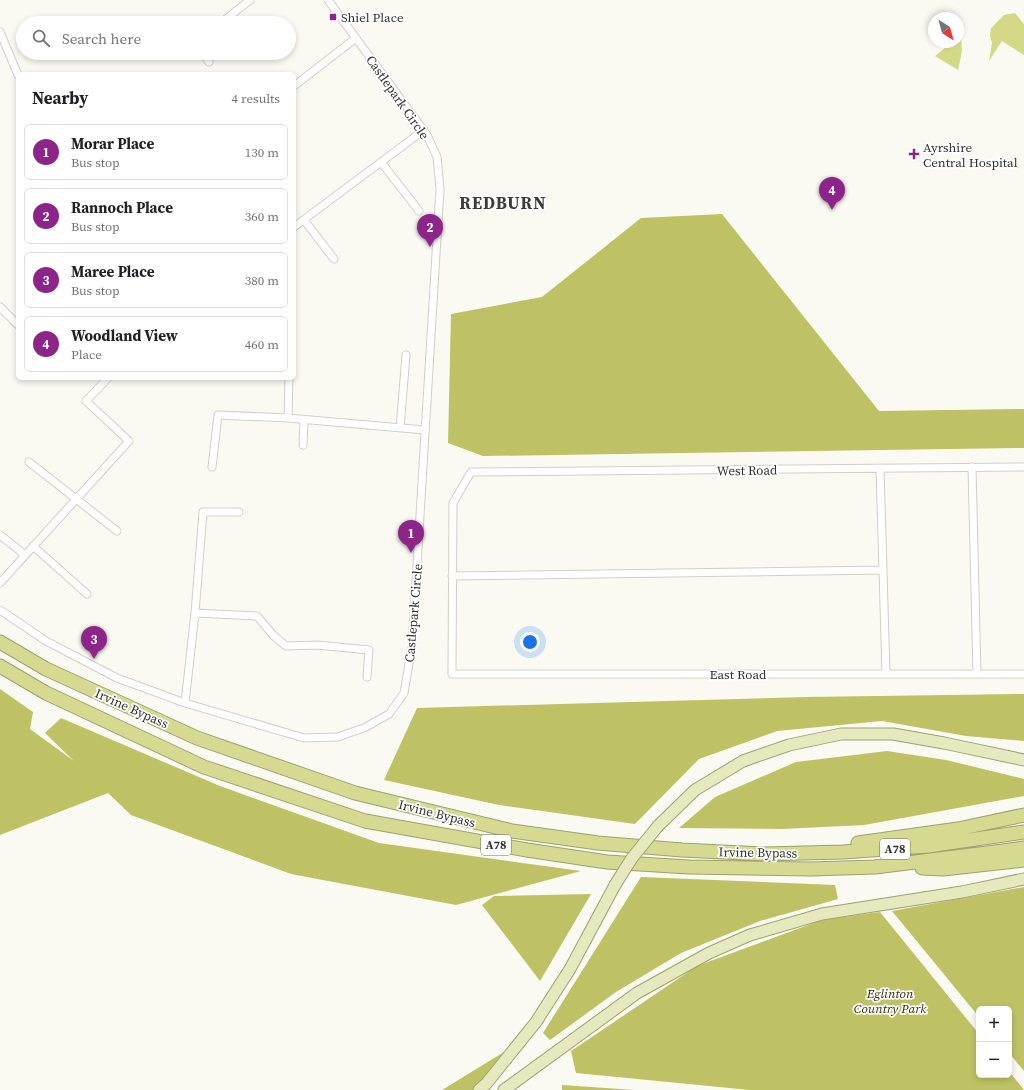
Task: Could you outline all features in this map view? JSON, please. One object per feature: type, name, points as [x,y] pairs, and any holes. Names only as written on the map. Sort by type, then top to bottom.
[{"type":"highway","name":"Irvine Bypass","points":[[0,642],[46,669],[197,738],[355,793],[512,831],[605,844],[764,854],[843,852],[928,846],[1024,832]]},
{"type":"highway","name":"Irvine Bypass","points":[[0,666],[46,693],[204,767],[365,821],[527,850],[607,862],[689,867],[811,869],[875,867],[1003,852],[1024,848]]},
{"type":"highway","points":[[764,854],[840,846],[958,829],[1024,815]]},
{"type":"highway","points":[[875,867],[943,869],[1024,860]]},
{"type":"main road","points":[[479,1090],[486,1084],[536,1022],[570,969],[615,885],[632,858],[658,826],[695,790],[743,761],[789,744],[842,734],[893,734],[1024,760]]},
{"type":"main road","points":[[504,1090],[637,993],[696,959],[750,935],[822,914],[962,892],[1024,879]]},
{"type":"street","points":[[230,16],[250,0]]},
{"type":"street","name":"Castlepark Circle","points":[[0,610],[46,641],[117,678],[185,703],[304,738],[338,736],[366,727],[389,714],[404,693],[412,646],[440,189],[437,157],[424,130],[328,0]]},
{"type":"street","points":[[0,32],[17,72]]},
{"type":"street","points":[[296,84],[356,38]]},
{"type":"street","points":[[296,226],[424,130]]},
{"type":"street","points":[[381,162],[419,211]]},
{"type":"street","points":[[304,220],[334,259]]},
{"type":"street","points":[[0,307],[16,323]]},
{"type":"street","points":[[400,428],[406,356]]},
{"type":"street","points":[[0,583],[129,441],[86,401],[106,380]]},
{"type":"street","points":[[288,418],[289,380]]},
{"type":"street","points":[[212,467],[218,415],[288,418],[425,430]]},
{"type":"street","points":[[304,420],[304,445]]},
{"type":"street","points":[[29,462],[75,500],[117,531]]},
{"type":"street","points":[[972,467],[977,674]]},
{"type":"street","name":"West Road","points":[[452,576],[453,503],[471,472],[1024,467]]},
{"type":"street","points":[[880,468],[886,674]]},
{"type":"street","points":[[185,703],[195,613],[203,512],[239,512]]},
{"type":"street","points":[[0,535],[25,555]]},
{"type":"street","points":[[34,546],[87,594]]},
{"type":"street","points":[[452,576],[883,570]]},
{"type":"street","name":"East Road","points":[[452,576],[452,674],[1024,674]]},
{"type":"street","points":[[195,613],[257,616],[286,646],[317,645],[369,650],[367,677]]},
{"type":"green space","points":[[1015,13],[1024,24],[1024,55],[1002,41],[989,61],[992,43],[990,36],[991,28],[1004,15]]},
{"type":"green space","points":[[945,48],[962,48],[958,70],[935,56]]},
{"type":"green space","points":[[722,214],[879,411],[1024,409],[1024,448],[483,456],[448,443],[451,314],[542,297],[641,218]]},
{"type":"green space","points":[[0,689],[33,712],[30,729],[74,761],[45,733],[61,718],[220,786],[379,843],[581,871],[456,905],[291,874],[131,815],[108,793],[0,835]]},
{"type":"green space","points":[[1024,694],[1024,741],[966,736],[882,721],[777,731],[699,759],[635,824],[499,805],[384,780],[417,708],[806,697]]},
{"type":"green space","points":[[887,751],[946,760],[1024,779],[1024,796],[864,825],[782,829],[679,828],[715,797],[796,762]]},
{"type":"green space","points":[[641,877],[835,885],[838,899],[760,921],[681,953],[616,992],[550,1040],[543,1033]]},
{"type":"green space","points":[[1024,887],[1024,1071],[1012,1057],[1012,1006],[976,1006],[976,1013],[892,911]]},
{"type":"green space","points":[[591,894],[540,981],[482,905],[494,896]]},
{"type":"green space","name":"Eglinton Country Park","points":[[880,912],[976,1030],[976,1078],[1012,1078],[1012,1075],[1024,1090],[750,1090],[576,1073],[571,1051],[697,966],[822,920]]},
{"type":"green space","points":[[504,1052],[505,1060],[475,1090],[442,1090]]},
{"type":"green space","points":[[562,1085],[635,1090],[562,1090]]},
{"type":"place","name":"Shiel Place","points":[[333,17]]},
{"type":"place","name":"Ayrshire Central Hospital","points":[[914,154]]},
{"type":"place","name":"Woodland View","points":[[832,210]]},
{"type":"place","name":"Rannoch Place","points":[[430,247]]},
{"type":"place","name":"Morar Place","points":[[411,553]]},
{"type":"place","name":"Maree Place","points":[[94,659]]},
{"type":"district","name":"REDBURN","points":[[503,203]]}]
